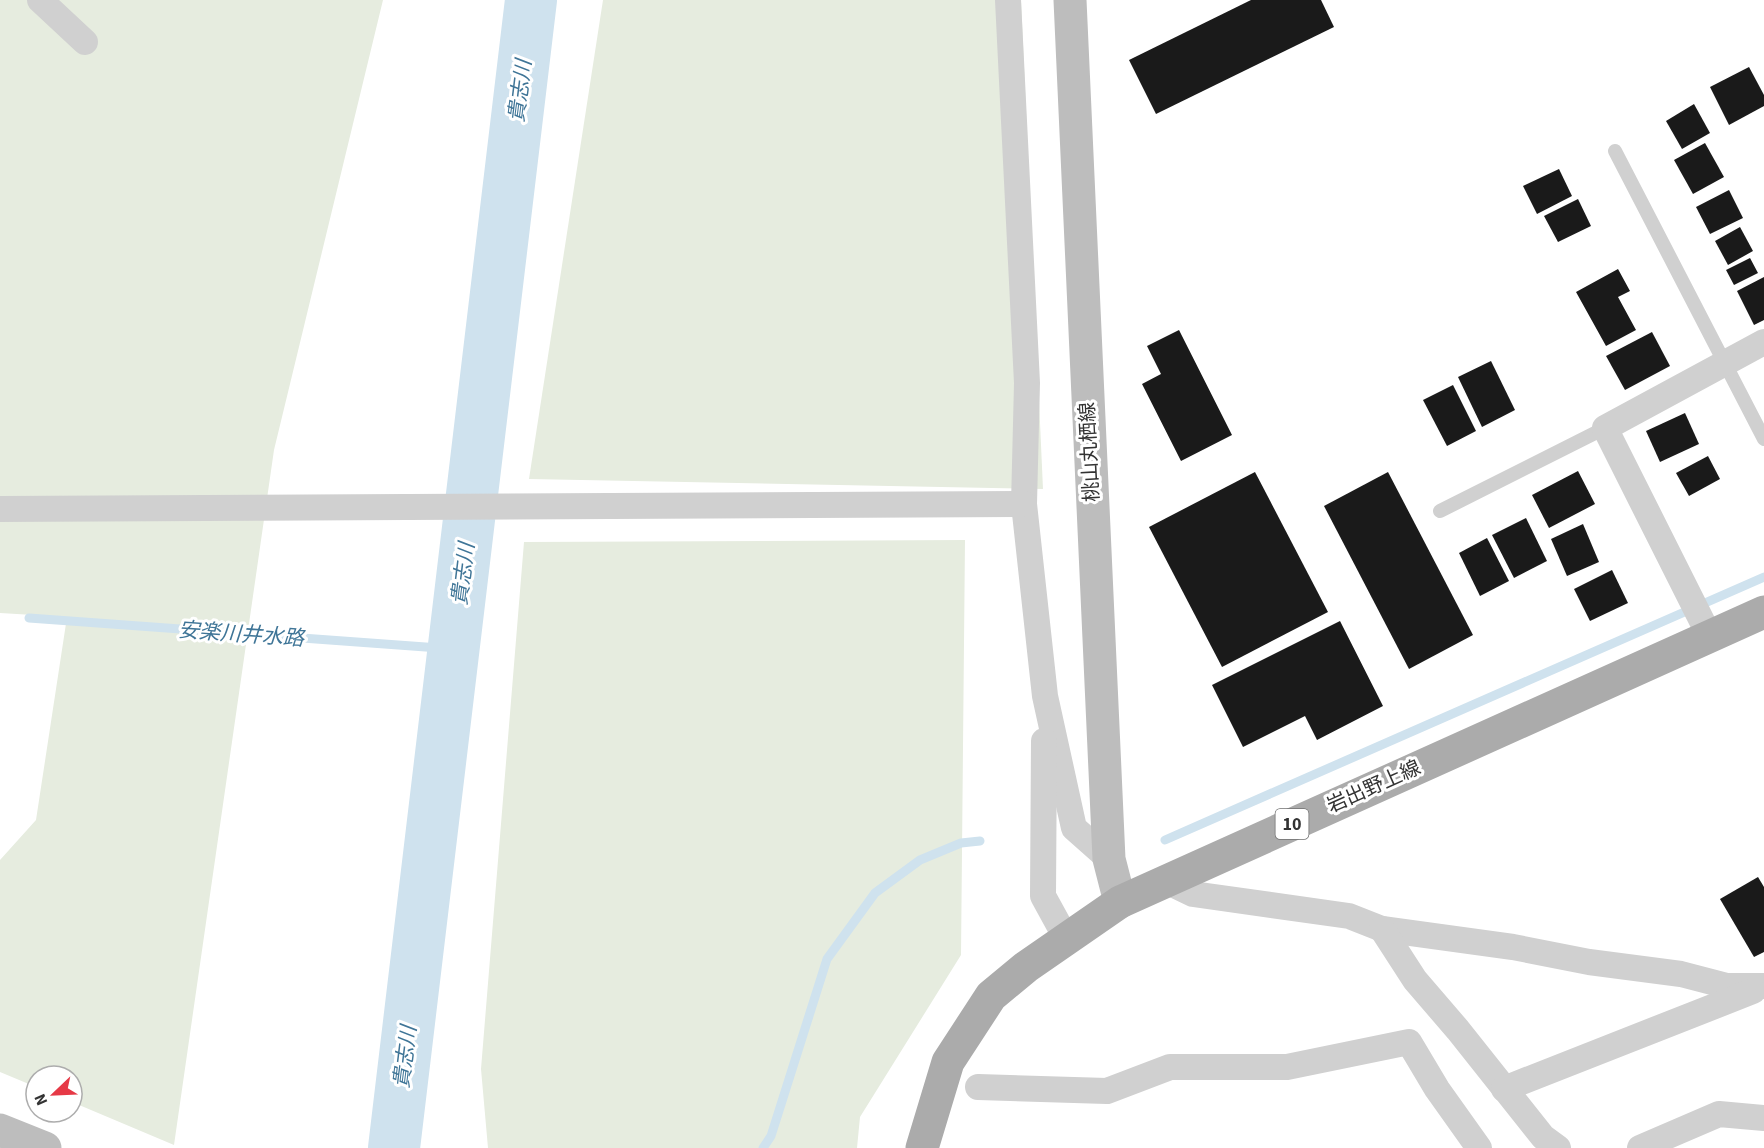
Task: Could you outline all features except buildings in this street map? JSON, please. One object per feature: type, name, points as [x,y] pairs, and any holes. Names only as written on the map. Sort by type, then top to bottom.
[{"type":"main road","name":"桃山丸栖線","points":[[1070,0],[1108,859],[1120,902]]},
{"type":"main road","name":"岩出野上線","points":[[922,1148],[948,1062],[991,996],[1026,967],[1120,902],[1764,612]]},
{"type":"main road","points":[[0,1130],[45,1148]]},
{"type":"street","points":[[40,0],[85,42]]},
{"type":"street","points":[[1008,0],[1027,383],[1024,504],[1045,696],[1074,828],[1108,859]]},
{"type":"street","points":[[1710,636],[1605,428],[1764,342]]},
{"type":"street","points":[[0,509],[1024,504]]},
{"type":"street","points":[[1045,696],[1043,896],[1066,938]]},
{"type":"street","points":[[1166,881],[1193,894],[1349,916],[1382,929],[1513,947],[1589,962],[1681,974],[1727,986],[1764,987]]},
{"type":"street","points":[[1382,929],[1414,980],[1458,1030],[1543,1137],[1558,1148]]},
{"type":"street","points":[[1504,1089],[1764,987]]},
{"type":"street","points":[[978,1087],[1107,1091],[1170,1067],[1287,1067],[1408,1042],[1437,1089],[1479,1148]]},
{"type":"street","points":[[1640,1148],[1719,1114],[1764,1118]]},
{"type":"lane","points":[[1615,151],[1764,439]]},
{"type":"lane","points":[[1440,511],[1605,428]]},
{"type":"shaded area","points":[[0,0],[383,0],[274,450],[174,1145],[84,1107],[84,1064],[24,1064],[24,1082],[0,1072],[0,860],[36,820],[67,617],[0,613]]},
{"type":"shaded area","points":[[603,0],[1021,0],[1043,489],[529,479]]},
{"type":"shaded area","points":[[965,540],[961,955],[860,1117],[857,1148],[488,1148],[481,1069],[524,542]]},
{"type":"waterway","name":"貴志川","points":[[394,1148],[531,0]]},
{"type":"waterway","points":[[1165,840],[1764,577]]},
{"type":"waterway","name":"安楽川井水路","points":[[29,618],[453,649]]},
{"type":"waterway","points":[[763,1148],[771,1136],[827,959],[875,893],[920,860],[961,843],[980,841]]}]
